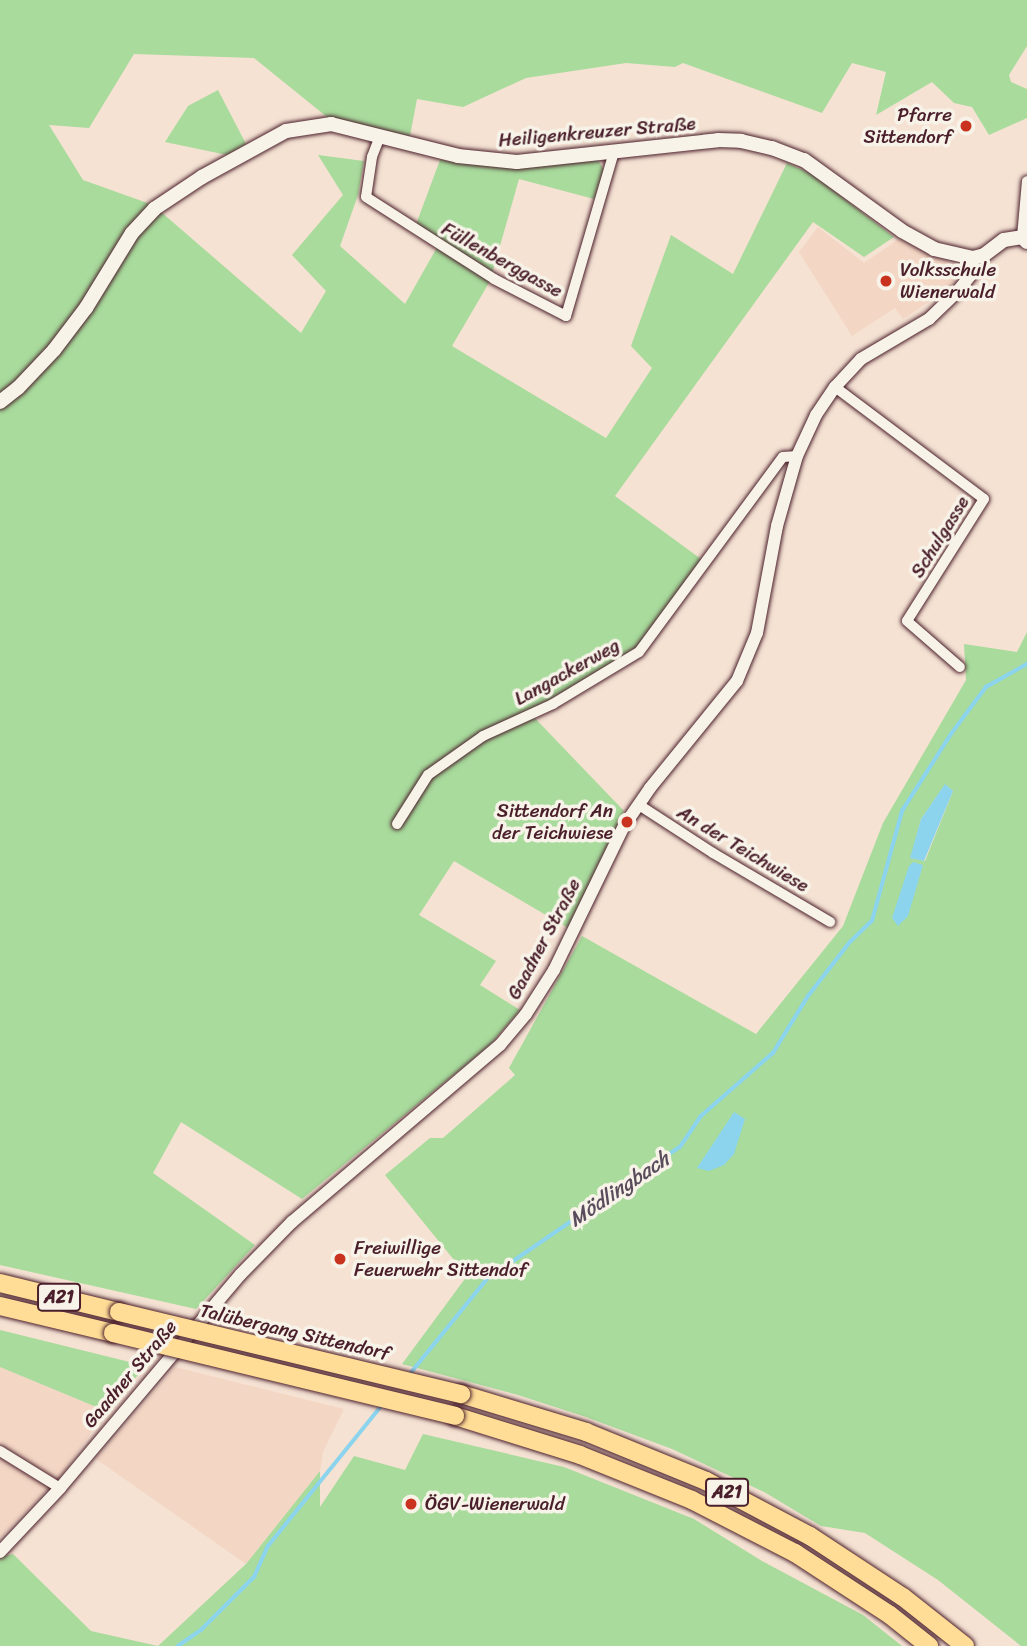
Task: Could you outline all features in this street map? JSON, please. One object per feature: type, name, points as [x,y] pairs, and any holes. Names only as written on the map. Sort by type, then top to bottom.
[{"type":"highway","name":"Talübergang Sittendorf","points":[[0,1283],[461,1394],[586,1432],[706,1480],[810,1535],[903,1597],[965,1646]]},
{"type":"highway","name":"A21","points":[[0,1307],[455,1416],[580,1455],[692,1500],[795,1553],[890,1615],[929,1646]]},
{"type":"main road","name":"Heiligenkreuzer Straße","points":[[0,402],[18,388],[54,350],[86,308],[132,233],[154,209],[178,191],[286,131],[331,124],[488,160],[517,162],[718,140],[772,148],[804,160],[916,240],[956,257],[973,258]]},
{"type":"main road","points":[[973,258],[984,255],[1003,240],[1024,240]]},
{"type":"street","name":"Füllenberggasse","points":[[380,136],[372,157],[366,197],[494,279],[566,316],[614,152]]},
{"type":"street","points":[[1024,240],[1027,181]]},
{"type":"street","name":"Gaadner Straße","points":[[0,1552],[60,1488],[249,1265],[292,1222],[474,1068],[508,1035],[554,970],[612,848],[639,805],[737,681],[757,633],[777,527],[797,456],[816,415],[835,387],[861,359],[929,319],[971,275],[973,258]]},
{"type":"street","name":"Schulgasse","points":[[835,387],[984,499],[907,621],[960,667]]},
{"type":"street","name":"Langackerweg","points":[[397,824],[428,775],[483,736],[553,704],[639,652],[783,457],[797,456]]},
{"type":"street","name":"An der Teichwiese","points":[[639,805],[713,853],[830,922]]},
{"type":"street","points":[[0,1451],[60,1488]]},
{"type":"shaded area","name":"Volksschule Wienerwald","points":[[818,227],[864,263],[899,239],[956,265],[961,274],[949,288],[903,319],[895,308],[852,336],[799,252]]},
{"type":"shaded area","points":[[0,1367],[106,1411],[63,1473],[0,1538]]},
{"type":"shaded area","points":[[175,1367],[344,1409],[323,1452],[320,1471],[246,1564],[96,1459]]},
{"type":"green space","points":[[0,0],[1027,0],[1027,46],[1009,75],[1011,82],[1027,89],[1027,118],[989,135],[972,107],[954,103],[932,82],[876,115],[886,72],[852,63],[822,113],[683,63],[675,67],[626,63],[526,78],[463,107],[417,99],[410,136],[327,117],[254,58],[134,54],[89,128],[49,125],[83,180],[153,205],[301,333],[326,291],[292,255],[343,195],[318,155],[364,161],[358,195],[340,246],[405,304],[440,242],[415,227],[440,160],[482,164],[598,160],[604,170],[594,199],[519,179],[490,281],[452,346],[606,438],[652,368],[631,346],[671,235],[733,274],[787,163],[812,174],[894,237],[864,257],[813,222],[615,496],[701,559],[659,625],[638,647],[529,712],[624,811],[568,928],[454,861],[419,915],[496,961],[480,985],[520,1010],[490,1045],[302,1199],[181,1122],[153,1173],[255,1245],[196,1309],[0,1265]]},
{"type":"green space","points":[[218,90],[246,144],[227,155],[165,142],[188,106]]},
{"type":"green space","points":[[1027,632],[1027,1646],[1021,1646],[938,1580],[865,1533],[821,1526],[764,1492],[672,1449],[586,1417],[518,1395],[402,1364],[467,1276],[385,1175],[430,1138],[443,1138],[515,1075],[509,1068],[582,936],[756,1034],[843,926],[883,823],[966,680],[964,644],[1017,652]],"holes":[[[945,785],[953,791],[925,861],[911,858],[921,819]]]},
{"type":"green space","points":[[0,1330],[146,1366],[106,1411],[0,1367]]},
{"type":"green space","points":[[423,1434],[564,1467],[694,1519],[762,1561],[863,1615],[902,1646],[158,1646],[246,1564],[320,1471],[320,1507],[354,1456],[405,1470]]},
{"type":"green space","points":[[13,1554],[91,1631],[158,1646],[0,1646],[0,1557]]},
{"type":"water","points":[[945,784],[953,791],[924,861],[910,858],[921,819]]},
{"type":"water","points":[[913,862],[923,865],[908,916],[898,926],[892,918],[909,866]]},
{"type":"water","points":[[734,1112],[745,1119],[734,1154],[724,1165],[709,1171],[697,1168]]},
{"type":"waterway","name":"Mödlingbach","points":[[409,1375],[487,1279],[680,1147],[701,1116],[773,1053],[808,996],[850,942],[872,921],[902,811],[951,734],[986,687],[1027,664]]},
{"type":"waterway","name":"Mödlingbach","points":[[178,1646],[202,1629],[254,1577],[268,1546],[383,1404]]},
{"type":"place","name":"Pfarre Sittendorf","points":[[966,126]]},
{"type":"place","name":"Volksschule Wienerwald","points":[[886,281]]},
{"type":"place","name":"Sittendorf An der Teichwiese","points":[[627,822]]},
{"type":"place","name":"Freiwillige Feuerwehr Sittendof","points":[[340,1259]]},
{"type":"place","name":"ÖGV-Wienerwald","points":[[411,1504]]}]
